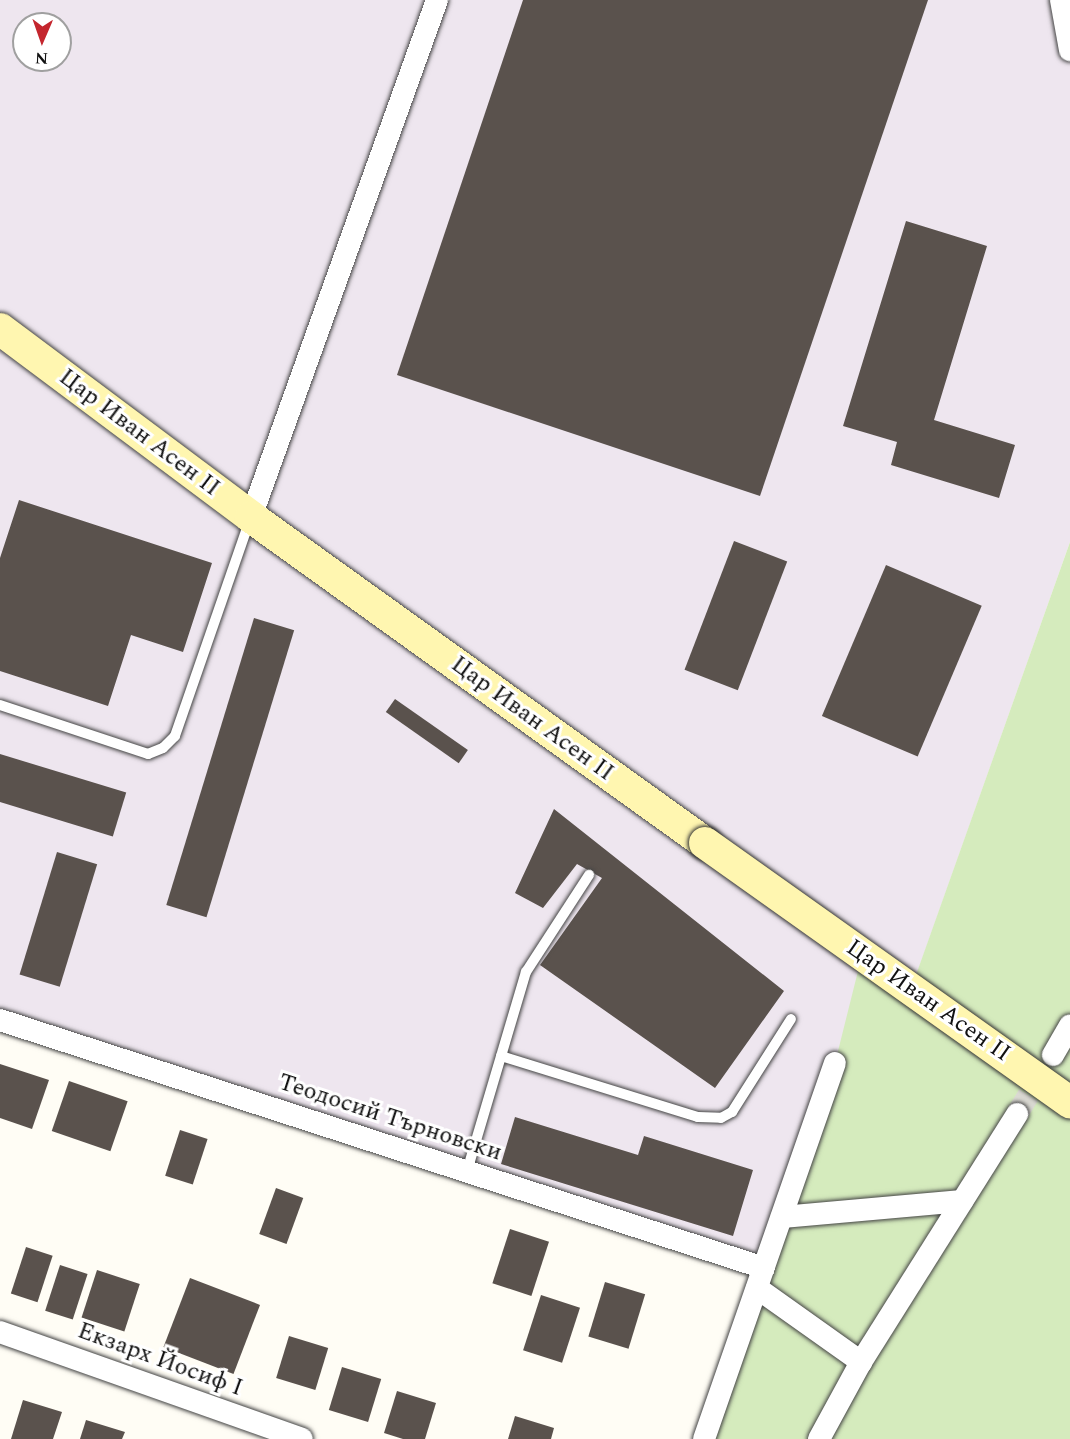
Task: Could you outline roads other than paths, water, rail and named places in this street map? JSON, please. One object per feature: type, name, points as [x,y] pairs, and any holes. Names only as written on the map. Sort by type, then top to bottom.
[{"type":"main road","name":"Цар Иван Асен II","points":[[0,328],[251,517],[1070,1102]]},
{"type":"street","points":[[251,517],[437,0]]},
{"type":"street","points":[[1061,0],[1070,50]]},
{"type":"street","name":"Теодосий Търновски","points":[[0,1020],[467,1171],[761,1278],[861,1362]]},
{"type":"street","points":[[1053,1055],[1070,1026]]},
{"type":"street","points":[[704,1439],[835,1063]]},
{"type":"street","points":[[819,1439],[861,1362],[1017,1114]]},
{"type":"street","points":[[782,1217],[962,1201]]},
{"type":"street","name":"Екзарх Йосиф I","points":[[0,1332],[302,1439]]},
{"type":"lane","points":[[0,705],[148,754],[163,748],[175,736],[251,517]]},
{"type":"lane","points":[[467,1171],[526,972],[589,875]]},
{"type":"lane","points":[[501,1056],[698,1117],[721,1118],[732,1112],[791,1019]]},
{"type":"tunnel","points":[[1017,1114],[1053,1055]]}]
